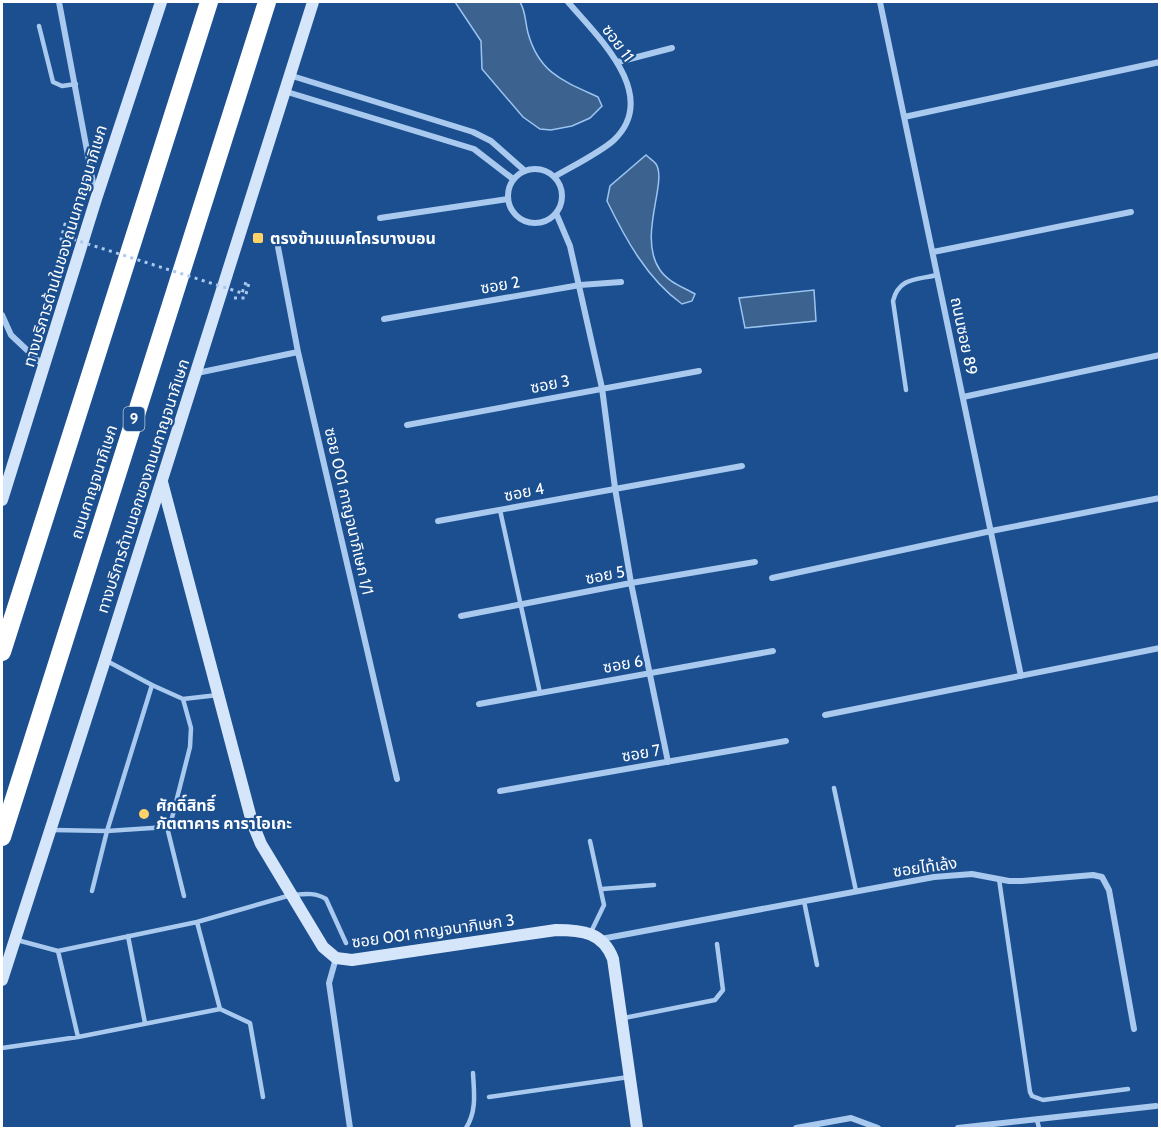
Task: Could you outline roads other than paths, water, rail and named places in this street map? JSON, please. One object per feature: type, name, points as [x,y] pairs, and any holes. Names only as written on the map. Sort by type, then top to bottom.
[{"type":"highway","points":[[2,652],[209,2]]},
{"type":"highway","name":"ถนนกาญจนาภิเษก","points":[[2,837],[267,2]]},
{"type":"main road","name":"ทางบริการด้านในของถนนกาญจนาภิเษก","points":[[2,500],[96,199],[161,2]]},
{"type":"main road","name":"ทางบริการด้านนอกของถนนกาญจนาภิเษก","points":[[2,980],[313,2]]},
{"type":"main road","name":"ซอย 001 กาญจนาภิเษก 3","points":[[162,481],[252,822],[261,844],[323,947],[336,958],[352,960],[556,930],[582,930],[595,937]]},
{"type":"main road","points":[[595,937],[610,950],[613,959],[637,1128]]},
{"type":"street","points":[[59,2],[96,199]]},
{"type":"street","name":"ซอย 11","points":[[554,177],[613,140],[625,125],[630,107],[629,86],[618,62],[568,2]]},
{"type":"street","name":"ถนนซอย 89","points":[[880,2],[1021,676]]},
{"type":"street","points":[[618,62],[672,48]]},
{"type":"street","points":[[904,117],[1160,62]]},
{"type":"street","points":[[289,75],[473,132],[491,141],[525,171]]},
{"type":"street","points":[[284,91],[474,149],[513,179]]},
{"type":"street","points":[[540,169],[554,177],[562,191],[561,207],[549,220],[541,223],[523,221],[510,207],[508,199],[510,185],[513,179],[525,171],[540,169]]},
{"type":"street","points":[[380,218],[508,199]]},
{"type":"street","points":[[933,252],[1131,212]]},
{"type":"street","points":[[556,213],[570,246],[602,388],[615,488],[668,762]]},
{"type":"street","name":"ซอย 001 กาญจนาภิเษก 1/1","points":[[279,247],[298,352],[397,779]]},
{"type":"street","name":"ซอย 2","points":[[384,319],[580,285],[621,282]]},
{"type":"street","points":[[2,315],[11,334],[45,367]]},
{"type":"street","points":[[196,373],[298,352]]},
{"type":"street","points":[[963,397],[1160,355]]},
{"type":"street","name":"ซอย 3","points":[[407,425],[699,371]]},
{"type":"street","name":"ซอย 4","points":[[438,521],[742,466]]},
{"type":"street","points":[[772,578],[990,531],[1160,498]]},
{"type":"street","name":"ซอย 5","points":[[461,616],[755,562]]},
{"type":"street","points":[[825,715],[1160,648]]},
{"type":"street","name":"ซอย 6","points":[[479,704],[773,651]]},
{"type":"street","name":"ซอย 7","points":[[500,791],[786,741]]},
{"type":"street","name":"ซอยไท้เล้ง","points":[[595,937],[934,877],[972,874],[1022,881],[1093,875],[1102,877],[1106,881],[1134,1029]]},
{"type":"street","points":[[336,958],[329,983],[350,1128]]},
{"type":"street","points":[[958,1128],[1156,1106]]},
{"type":"street","points":[[796,1128],[850,1118],[878,1128]]},
{"type":"lane","points":[[39,26],[53,82],[62,86],[76,84]]},
{"type":"lane","points":[[906,390],[893,301],[895,291],[903,283],[937,275]]},
{"type":"lane","points":[[500,510],[540,693]]},
{"type":"lane","points":[[105,660],[152,686],[183,699],[218,695]]},
{"type":"lane","points":[[92,891],[107,831],[152,686]]},
{"type":"lane","points":[[183,699],[191,728],[190,747],[172,818],[167,827],[184,897]]},
{"type":"lane","points":[[834,788],[856,891]]},
{"type":"lane","points":[[51,830],[107,831],[167,827]]},
{"type":"lane","points":[[590,841],[604,900],[595,937]]},
{"type":"lane","points":[[999,879],[1032,1096],[1043,1100],[1128,1089]]},
{"type":"lane","points":[[602,889],[654,885]]},
{"type":"lane","points":[[15,939],[58,951],[197,922],[291,895],[320,895],[326,899],[346,943]]},
{"type":"lane","points":[[804,901],[817,965]]},
{"type":"lane","points":[[197,922],[220,1009]]},
{"type":"lane","points":[[128,936],[145,1023]]},
{"type":"lane","points":[[621,1018],[715,1000],[723,990],[717,945]]},
{"type":"lane","points":[[58,951],[78,1036]]},
{"type":"lane","points":[[2,1048],[220,1009],[250,1023],[263,1097]]},
{"type":"lane","points":[[466,1128],[471,1121],[474,1106],[473,1073]]},
{"type":"lane","points":[[489,1096],[629,1077]]},
{"type":"lane","points":[[1037,1119],[1039,1128]]},
{"type":"water","points":[[455,2],[520,2],[533,47],[546,67],[563,80],[598,97],[602,106],[590,118],[572,126],[551,130],[540,129],[523,117],[482,69],[481,41]]},
{"type":"water","points":[[646,155],[656,164],[659,172],[651,242],[654,257],[667,278],[695,294],[692,301],[682,304],[658,283],[638,257],[607,201],[610,186]]},
{"type":"water","points":[[814,290],[816,321],[745,328],[739,298]]},
{"type":"place","name":"ตรงข้ามแมคโครบางบอน","points":[[258,238]]},
{"type":"place","name":"ศักดิ์สิทธิ์ ภัตตาคาร คาราโอเกะ","points":[[144,814]]}]
